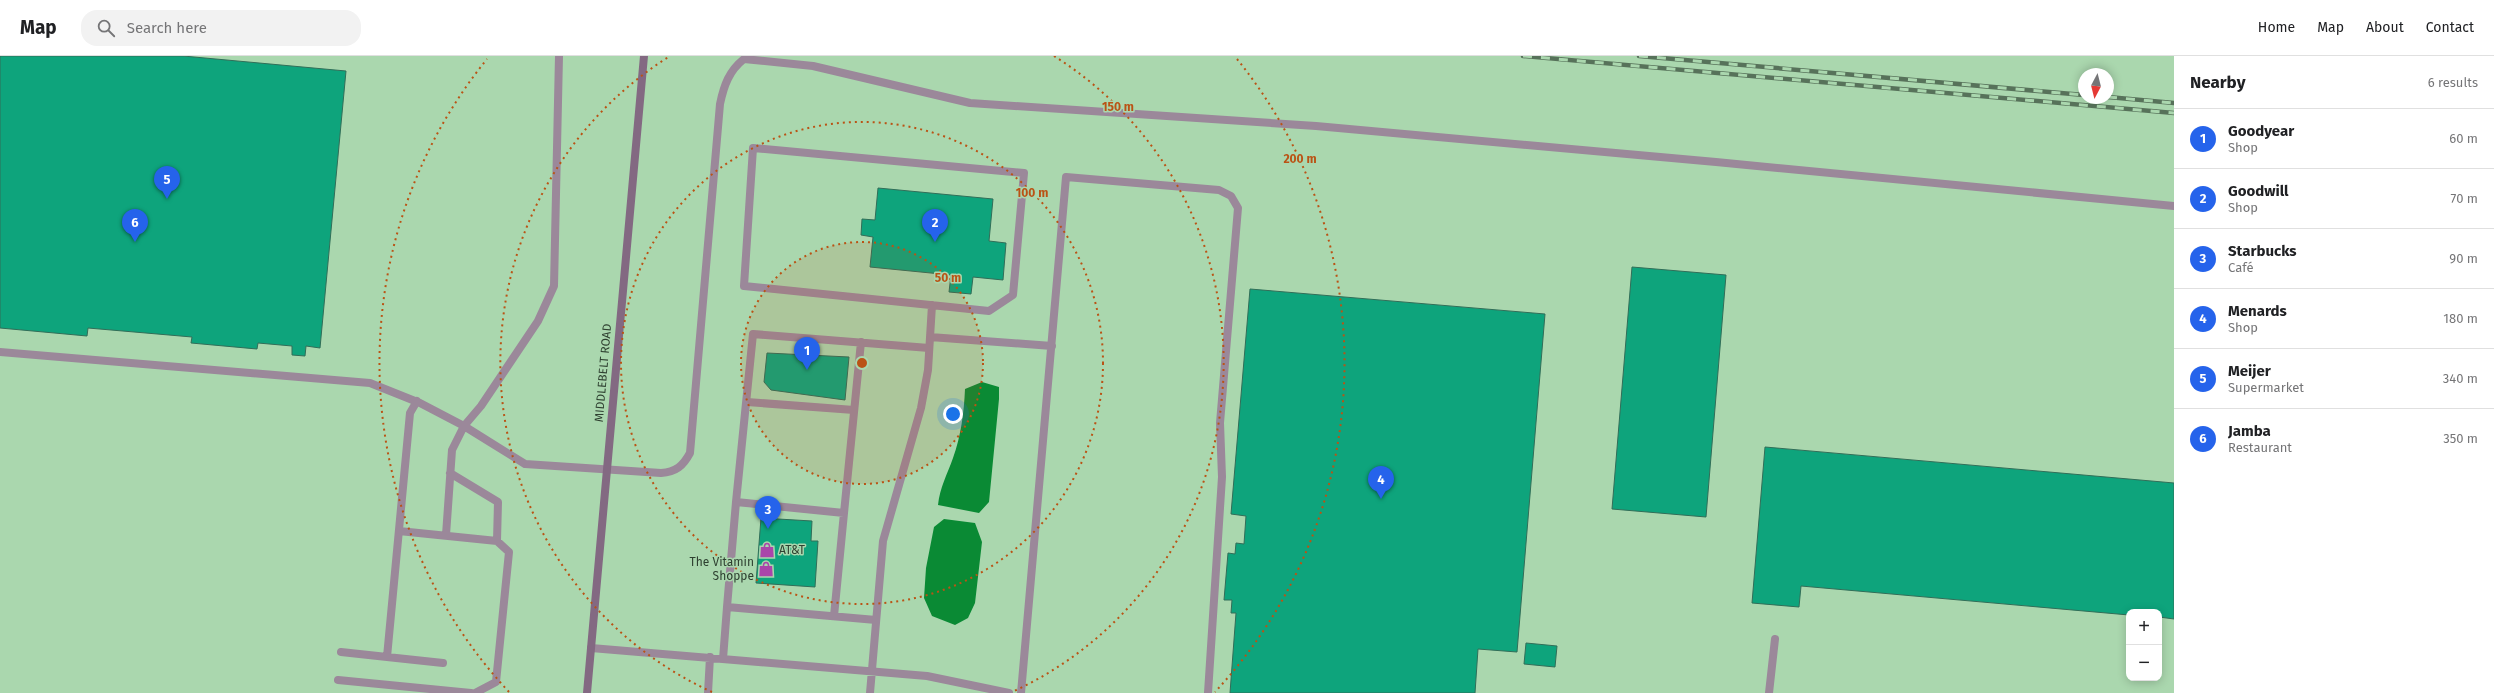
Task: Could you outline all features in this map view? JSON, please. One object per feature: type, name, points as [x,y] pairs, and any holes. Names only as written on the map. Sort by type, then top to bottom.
[{"type":"main road","name":"MIDDLEBELT ROAD","points":[[587,693],[644,56]]},
{"type":"lane","points":[[446,535],[452,450],[464,426],[481,406],[538,321],[554,286],[559,56]]},
{"type":"lane","points":[[0,352],[370,383],[417,402],[464,426],[525,464],[668,473],[681,466],[690,453],[720,104],[723,90],[730,73],[744,59],[813,66],[970,103],[1316,126],[1716,162],[2174,206]]},
{"type":"lane","points":[[753,148],[1024,173],[1013,295],[990,311],[932,305],[744,286],[753,148]]},
{"type":"lane","points":[[1021,693],[1066,177],[1219,190],[1231,196],[1238,208],[1220,423],[1222,482],[1208,693]]},
{"type":"lane","points":[[870,693],[883,541],[921,408],[928,370],[932,305]]},
{"type":"lane","points":[[723,659],[736,502],[753,334],[929,348]]},
{"type":"lane","points":[[930,337],[1052,346]]},
{"type":"lane","points":[[834,616],[861,342]]},
{"type":"lane","points":[[387,657],[410,413],[417,402]]},
{"type":"lane","points":[[747,402],[854,410]]},
{"type":"lane","points":[[450,473],[498,502],[496,541]]},
{"type":"lane","points":[[736,502],[844,512]]},
{"type":"lane","points":[[399,531],[496,541],[510,552],[496,682],[475,693]]},
{"type":"lane","points":[[727,606],[876,620]]},
{"type":"lane","points":[[1769,693],[1775,639]]},
{"type":"lane","points":[[591,648],[927,676],[1009,693]]},
{"type":"lane","points":[[341,652],[443,663]]},
{"type":"lane","points":[[708,693],[710,657]]},
{"type":"lane","points":[[338,680],[471,693]]},
{"type":"shaded area","points":[[982,382],[999,387],[999,399],[989,502],[979,513],[938,505],[942,487],[953,458],[960,433],[965,389]]},
{"type":"shaded area","points":[[944,519],[975,523],[982,542],[975,603],[968,618],[955,625],[932,616],[924,598],[926,568],[934,527]]},
{"type":"building","points":[[0,56],[183,56],[346,71],[320,348],[306,346],[305,356],[292,355],[292,346],[258,343],[257,349],[191,343],[192,337],[88,328],[87,336],[0,328]]},
{"type":"building","points":[[878,188],[993,199],[989,241],[1006,243],[1003,280],[973,277],[971,294],[949,292],[951,275],[870,267],[873,237],[861,235],[862,219],[875,220]]},
{"type":"building","points":[[1632,267],[1726,275],[1706,517],[1612,509]]},
{"type":"building","points":[[1250,289],[1545,314],[1517,652],[1478,649],[1475,693],[1230,693],[1236,613],[1231,613],[1232,600],[1224,600],[1228,553],[1235,554],[1236,543],[1244,544],[1246,516],[1231,514]]},
{"type":"building","points":[[767,353],[849,357],[845,400],[771,390],[764,382]]},
{"type":"building","points":[[1765,447],[2174,483],[2174,619],[2162,617],[2162,609],[2126,609],[2126,615],[1801,586],[1799,607],[1752,603]]},
{"type":"building","points":[[761,518],[812,521],[811,541],[818,541],[815,587],[756,583]]},
{"type":"building","points":[[1526,643],[1557,646],[1555,667],[1524,664]]},
{"type":"railway","points":[[1523,56],[2174,113]]},
{"type":"railway","points":[[1639,56],[2078,94]]},
{"type":"railway","points":[[2114,98],[2174,103]]},
{"type":"place","name":"Meijer","points":[[167,199]]},
{"type":"place","name":"Jamba","points":[[135,242]]},
{"type":"place","name":"Goodwill","points":[[935,242]]},
{"type":"place","name":"Goodyear","points":[[807,370]]},
{"type":"place","name":"Menards","points":[[1381,499]]},
{"type":"place","name":"Starbucks","points":[[768,529]]},
{"type":"place","name":"AT&T","points":[[767,550]]},
{"type":"place","name":"The Vitamin Shoppe","points":[[766,569]]}]
